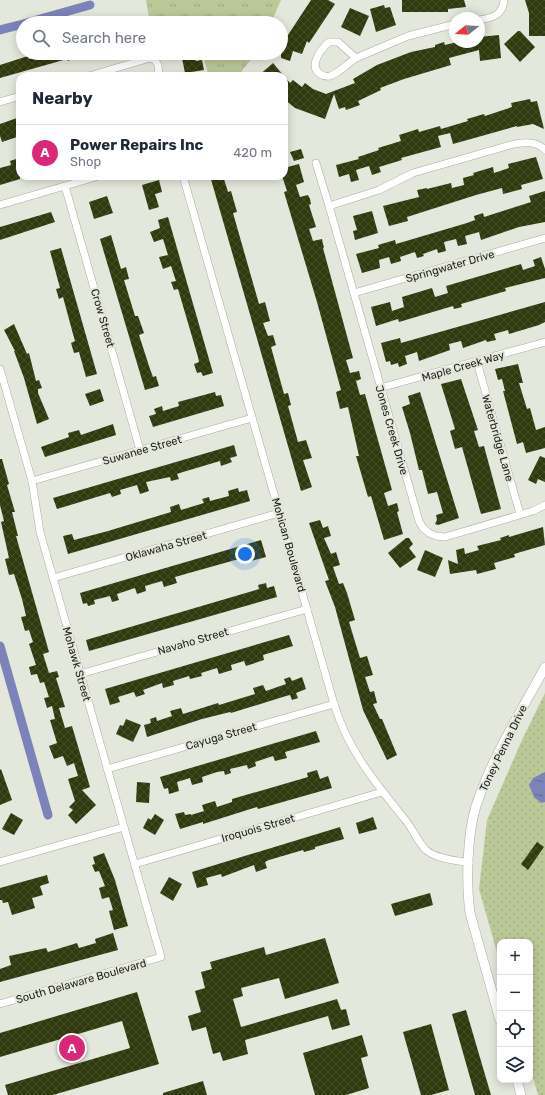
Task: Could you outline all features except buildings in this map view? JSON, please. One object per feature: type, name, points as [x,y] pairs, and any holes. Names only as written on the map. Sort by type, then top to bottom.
[{"type":"street","points":[[485,19],[492,18],[501,10],[504,0]]},
{"type":"street","points":[[356,58],[338,42],[329,42],[315,62],[315,68],[324,76],[330,76],[356,58],[408,36],[449,26]]},
{"type":"street","points":[[103,72],[143,60]]},
{"type":"street","points":[[155,60],[158,65],[159,72]]},
{"type":"street","points":[[0,102],[16,97]]},
{"type":"street","points":[[329,206],[379,190],[413,173],[514,144],[527,142],[535,143],[545,150]]},
{"type":"street","name":"Jones Creek Drive","points":[[316,163],[380,388],[419,521],[423,528],[436,536],[445,537],[533,511],[545,505]]},
{"type":"street","points":[[0,205],[85,180]]},
{"type":"street","name":"Mohican Boulevard","points":[[184,180],[334,704],[344,732],[354,752],[382,792],[404,818],[426,850],[436,855],[469,863]]},
{"type":"street","name":"Crow Street","points":[[65,186],[140,450]]},
{"type":"street","name":"Springwater Drive","points":[[354,293],[545,238]]},
{"type":"street","name":"Maple Creek Way","points":[[380,388],[545,342]]},
{"type":"street","name":"Waterbridge Lane","points":[[477,362],[520,514]]},
{"type":"street","name":"Mohawk Street","points":[[0,369],[32,481],[40,532],[161,957]]},
{"type":"street","name":"Suwanee Street","points":[[32,481],[252,418]]},
{"type":"street","name":"Oklawaha Street","points":[[53,578],[279,513]]},
{"type":"street","name":"Navaho Street","points":[[80,674],[307,609]]},
{"type":"street","name":"Toney Penna Drive","points":[[498,1011],[470,912],[468,897],[470,831],[483,785],[545,667]]},
{"type":"street","name":"Cayuga Street","points":[[107,769],[334,704]]},
{"type":"street","name":"Iroquois Street","points":[[135,864],[382,792]]},
{"type":"street","points":[[0,862],[124,827]]},
{"type":"street","name":"South Delaware Boulevard","points":[[0,1004],[161,957]]},
{"type":"street","points":[[518,1083],[521,1095]]},
{"type":"green space","points":[[146,0],[281,0],[274,16],[149,16]]},
{"type":"green space","points":[[204,60],[251,60],[241,72],[208,72]]},
{"type":"green space","points":[[545,693],[545,1095],[538,1095],[533,1078],[533,939],[497,939],[497,952],[479,889],[487,820],[522,740]]},
{"type":"water","points":[[545,772],[545,802],[541,803],[534,797],[529,785],[533,778]]},
{"type":"waterway","points":[[51,16],[90,5]]},
{"type":"waterway","points":[[0,30],[16,26]]},
{"type":"waterway","points":[[0,646],[48,815]]},
{"type":"place","name":"Power Repairs Inc","points":[[72,1048]]}]
